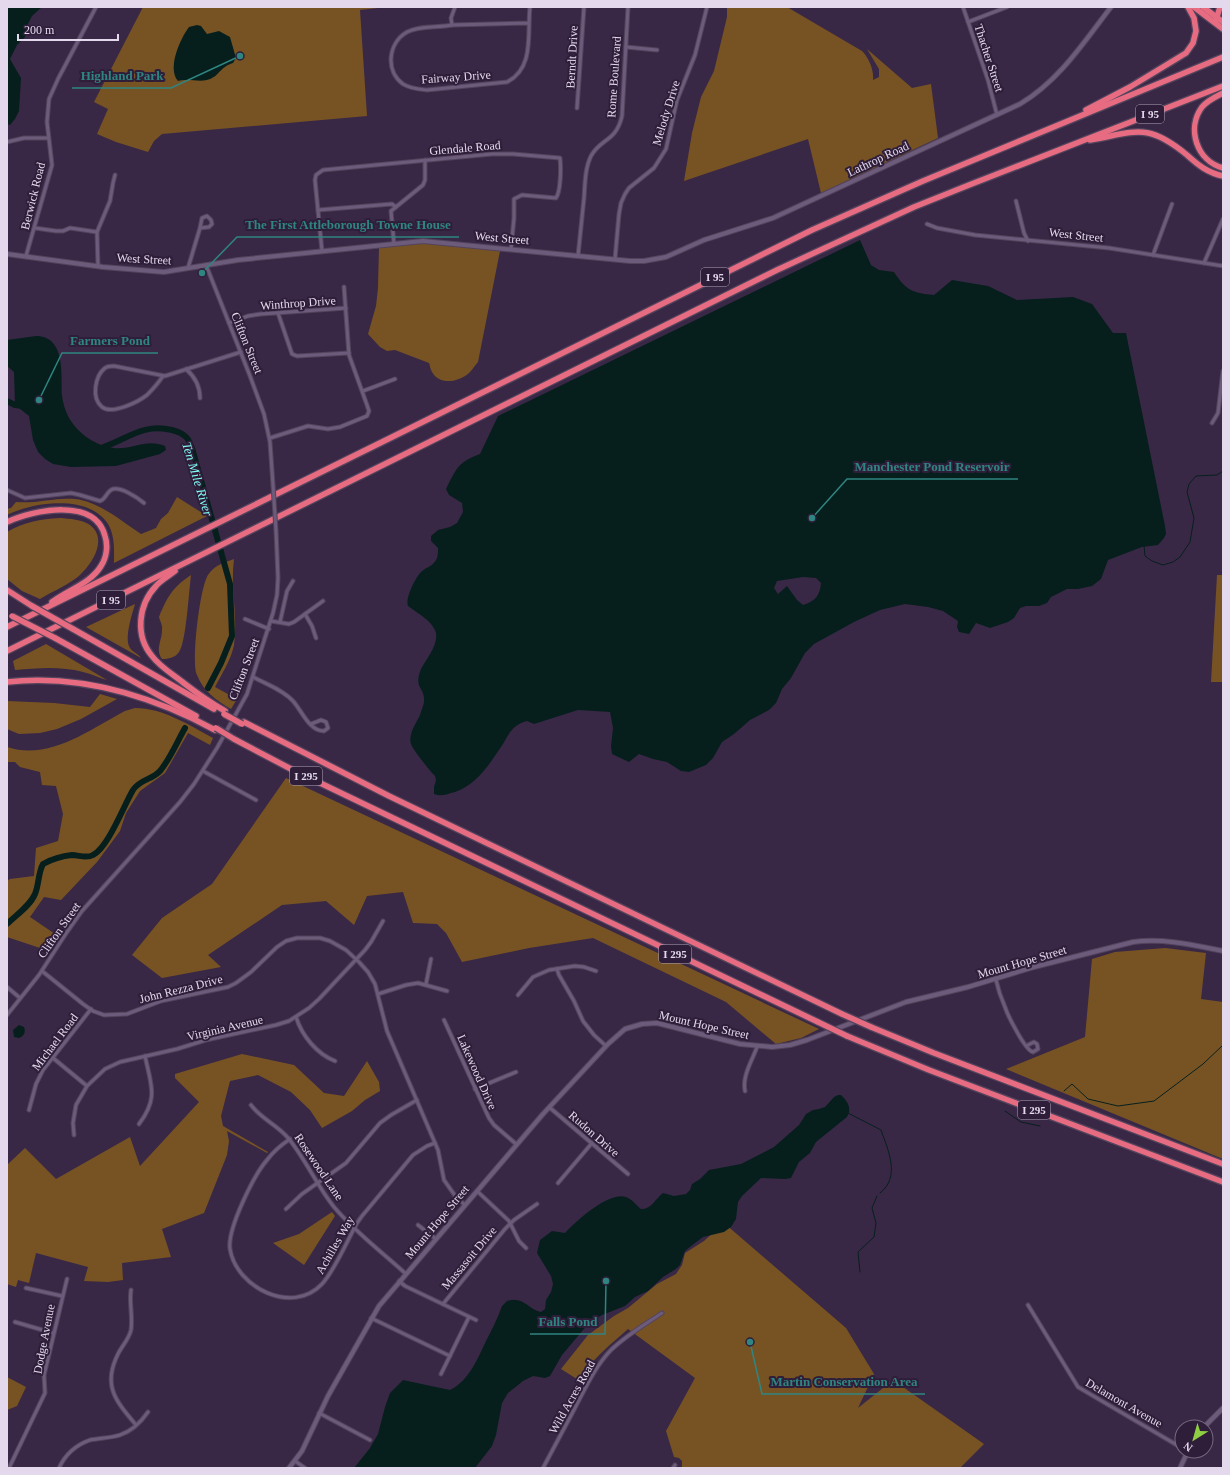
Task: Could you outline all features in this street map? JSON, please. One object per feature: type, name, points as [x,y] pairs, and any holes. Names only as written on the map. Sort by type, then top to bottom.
[{"type":"highway","points":[[1070,120],[1089,108],[1130,88],[1186,53],[1193,44],[1196,31],[1194,18],[1188,7]]},
{"type":"highway","points":[[1194,7],[1223,29]]},
{"type":"highway","points":[[1203,7],[1223,22]]},
{"type":"highway","points":[[1217,24],[1217,17],[1220,7]]},
{"type":"highway","name":"I 95","points":[[7,627],[801,235],[917,183],[1223,57]]},
{"type":"highway","name":"I 95","points":[[7,651],[777,270],[914,207],[1223,86]]},
{"type":"highway","points":[[1223,93],[1210,100],[1202,108],[1196,121],[1194,131],[1196,142],[1201,154],[1210,162],[1223,168]]},
{"type":"highway","points":[[1078,142],[1128,132],[1152,134],[1172,143],[1207,171],[1223,176]]},
{"type":"highway","points":[[7,522],[39,512],[52,510],[72,511],[85,514],[92,518],[99,523],[105,534],[106,552],[103,563],[97,571],[90,578],[58,598],[43,610]]},
{"type":"highway","points":[[191,560],[158,584],[147,598],[141,618],[142,638],[148,651],[158,662],[225,713]]},
{"type":"highway","points":[[7,590],[32,606],[225,713]]},
{"type":"highway","points":[[10,614],[216,729]]},
{"type":"highway","points":[[7,682],[58,680],[106,687],[130,693],[216,729]]},
{"type":"highway","name":"I 295","points":[[225,713],[389,796],[842,1014],[934,1053],[1223,1164]]},
{"type":"highway","name":"I 295","points":[[216,729],[291,769],[847,1036],[917,1066],[1223,1182]]},
{"type":"street","name":"Berwick Road","points":[[26,256],[52,165],[48,138],[47,112],[53,90],[96,7]]},
{"type":"street","points":[[452,25],[451,18],[455,7]]},
{"type":"street","name":"Fairway Drive","points":[[528,23],[452,25],[443,28],[415,29],[407,32],[394,44],[391,61],[392,70],[402,83],[416,89],[427,90],[507,82],[514,78],[524,67],[527,58],[530,7]]},
{"type":"street","name":"Berndt Drive","points":[[577,108],[584,7]]},
{"type":"street","name":"Rome Boulevard","points":[[578,256],[589,162],[596,149],[616,132],[621,120],[624,96],[628,7]]},
{"type":"street","name":"Melody Drive","points":[[615,259],[621,203],[629,188],[654,168],[666,149],[677,100],[695,55],[707,7]]},
{"type":"street","name":"Thacher Street","points":[[963,7],[988,80],[997,115]]},
{"type":"street","points":[[968,22],[1007,7]]},
{"type":"street","name":"Lathrop Road","points":[[615,259],[644,261],[656,260],[704,240],[765,222],[1034,97],[1053,80],[1111,7]]},
{"type":"street","points":[[626,47],[657,50]]},
{"type":"street","points":[[7,142],[24,138],[48,138]]},
{"type":"street","name":"Glendale Road","points":[[322,251],[315,180],[316,175],[323,170],[492,154],[513,154],[560,158],[561,166],[559,187],[558,196],[556,198],[522,195],[514,199],[511,249]]},
{"type":"street","points":[[394,244],[391,211],[423,185],[425,180],[425,160]]},
{"type":"street","points":[[98,266],[97,232],[110,201],[115,175]]},
{"type":"street","points":[[1016,201],[1024,233],[1028,241]]},
{"type":"street","points":[[318,210],[392,204],[396,207]]},
{"type":"street","points":[[1153,255],[1172,204]]},
{"type":"street","points":[[188,269],[201,222],[203,217],[207,216],[211,220],[212,224],[209,227],[200,228]]},
{"type":"street","points":[[1204,263],[1223,218]]},
{"type":"street","name":"West Street","points":[[927,224],[951,231],[1028,241],[1109,248],[1223,266]]},
{"type":"street","points":[[35,228],[63,231],[70,228],[97,232]]},
{"type":"street","name":"West Street","points":[[7,254],[98,266],[164,272],[206,265],[322,251],[424,241],[615,259]]},
{"type":"street","name":"Clifton Street","points":[[7,1015],[42,971],[82,911],[180,802],[203,771],[246,694],[269,629],[278,578],[270,438],[258,397],[206,265]]},
{"type":"street","points":[[270,438],[308,426],[328,429],[340,427],[367,416],[369,411],[349,353],[344,287]]},
{"type":"street","name":"Winthrop Drive","points":[[229,323],[248,316],[262,314],[346,308]]},
{"type":"street","points":[[278,313],[292,354],[297,356],[349,353]]},
{"type":"street","points":[[164,376],[147,395],[124,407],[109,410],[103,408],[98,403],[95,394],[96,383],[106,367],[114,366],[164,376],[241,352]]},
{"type":"street","points":[[186,369],[196,380],[200,398]]},
{"type":"street","points":[[1212,423],[1218,412],[1223,371]]},
{"type":"street","points":[[363,391],[395,379]]},
{"type":"street","points":[[7,490],[25,498],[74,493],[100,501],[104,500],[110,490],[115,489],[135,496],[144,503]]},
{"type":"street","points":[[280,622],[288,591],[293,581]]},
{"type":"street","points":[[271,621],[289,624],[323,601]]},
{"type":"street","points":[[305,614],[312,626],[316,638]]},
{"type":"street","points":[[245,619],[269,629]]},
{"type":"street","points":[[253,677],[280,691],[292,700],[311,724],[321,731],[328,728],[326,722],[321,720],[311,724]]},
{"type":"street","points":[[203,771],[256,800]]},
{"type":"street","name":"Virginia Avenue","points":[[74,1135],[73,1114],[80,1097],[87,1086],[100,1073],[110,1066],[120,1062],[177,1049],[206,1040],[276,1025],[296,1017],[319,999],[356,959],[371,942],[383,921]]},
{"type":"street","name":"John Rezza Drive","points":[[42,971],[91,1009],[104,1015],[127,1014],[161,1001],[228,987],[240,981],[252,972],[277,947],[286,941],[297,938],[320,938],[340,947],[356,959],[368,972],[375,984],[387,1031],[438,1150],[444,1180],[456,1197],[465,1205]]},
{"type":"street","name":"Mount Hope Street","points":[[289,1468],[302,1451],[328,1396],[379,1306],[516,1144],[606,1046],[625,1029],[642,1024],[657,1023],[757,1047],[790,1045],[906,1002],[968,988],[1034,967],[1143,940],[1165,940],[1223,951]]},
{"type":"street","points":[[426,984],[431,958]]},
{"type":"street","points":[[518,994],[533,977],[557,968],[575,966],[596,971]]},
{"type":"street","points":[[557,968],[559,975],[574,1001],[583,1021],[594,1035],[606,1046]]},
{"type":"street","points":[[996,980],[1006,1010],[1026,1046]]},
{"type":"street","points":[[378,994],[411,984],[426,984],[447,991]]},
{"type":"street","points":[[7,987],[20,998]]},
{"type":"street","name":"Michael Road","points":[[29,1110],[36,1084],[43,1070],[91,1009]]},
{"type":"street","points":[[296,1017],[303,1033],[317,1049],[326,1058],[335,1061]]},
{"type":"street","name":"Lakewood Drive","points":[[444,1020],[488,1118],[516,1144]]},
{"type":"street","points":[[745,1091],[745,1077],[757,1047]]},
{"type":"street","points":[[140,1124],[149,1111],[152,1094],[145,1056]]},
{"type":"street","points":[[53,1058],[87,1086]]},
{"type":"street","points":[[475,1090],[516,1072]]},
{"type":"street","points":[[286,1209],[302,1194],[346,1163],[380,1123],[390,1114],[417,1100]]},
{"type":"street","name":"Rosewood Lane","points":[[250,1105],[255,1111],[276,1126],[290,1139],[334,1206],[354,1228],[406,1274]]},
{"type":"street","name":"Rudon Drive","points":[[549,1107],[628,1174]]},
{"type":"street","name":"Achilles Way","points":[[290,1139],[273,1153],[260,1169],[241,1209],[231,1236],[230,1247],[232,1260],[238,1271],[249,1282],[269,1293],[283,1298],[292,1298],[304,1295],[322,1285],[362,1216],[414,1155],[427,1146],[435,1143]]},
{"type":"street","points":[[558,1183],[592,1143]]},
{"type":"street","points":[[477,1191],[511,1223],[519,1241],[526,1248]]},
{"type":"street","name":"Massasoit Drive","points":[[443,1304],[511,1223],[537,1204]]},
{"type":"street","points":[[418,1225],[436,1240]]},
{"type":"street","name":"Dodge Avenue","points":[[9,1468],[45,1393],[44,1375],[67,1278]]},
{"type":"street","points":[[399,1281],[405,1286],[476,1320]]},
{"type":"street","points":[[26,1288],[62,1296]]},
{"type":"street","points":[[131,1290],[131,1331],[114,1363],[110,1378],[112,1391],[119,1404],[136,1425]]},
{"type":"street","name":"Delamont Avenue","points":[[1028,1305],[1078,1387],[1174,1443]]},
{"type":"street","name":"Wild Acres Road","points":[[543,1468],[587,1385],[600,1364],[618,1344],[662,1313]]},
{"type":"street","points":[[441,1374],[469,1317]]},
{"type":"street","points":[[372,1318],[450,1356]]},
{"type":"street","points":[[15,1322],[53,1333]]},
{"type":"street","points":[[1212,1419],[1223,1408]]},
{"type":"street","points":[[59,1468],[67,1454],[77,1447],[90,1440],[120,1435],[129,1431],[148,1412]]},
{"type":"street","points":[[320,1414],[370,1440]]},
{"type":"street","points":[[295,1461],[305,1468]]},
{"type":"shaded area","points":[[7,7],[42,7],[32,16],[28,24],[25,37],[17,45],[10,59],[21,78],[19,111],[10,125],[7,124]]},
{"type":"shaded area","points":[[143,7],[387,7],[360,10],[367,116],[162,134],[154,141],[148,152],[116,142],[97,134],[108,109],[94,102]]},
{"type":"shaded area","points":[[727,7],[787,7],[862,51],[870,64],[873,72],[873,80],[879,77],[879,69],[867,49],[912,88],[931,84],[938,138],[821,193],[808,139],[684,181],[692,133],[701,97],[714,71],[727,17]]},
{"type":"shaded area","points":[[197,25],[201,26],[207,34],[219,31],[230,37],[236,58],[233,63],[225,67],[210,79],[203,81],[178,81],[174,69],[176,54],[189,27]]},
{"type":"shaded area","points":[[860,240],[871,265],[879,270],[894,272],[906,287],[915,292],[934,295],[952,280],[988,286],[1017,300],[1073,297],[1092,304],[1113,333],[1126,333],[1166,534],[1158,545],[1142,547],[1108,560],[1101,579],[1092,586],[1078,589],[1067,589],[1051,597],[1047,603],[1039,606],[1026,606],[1020,608],[1014,618],[1008,622],[990,628],[976,623],[969,634],[959,632],[957,627],[958,621],[943,611],[928,607],[905,604],[880,610],[854,622],[814,644],[805,653],[791,678],[782,689],[776,703],[769,710],[750,720],[722,742],[713,758],[706,765],[689,772],[681,771],[667,762],[639,754],[629,762],[612,754],[611,746],[613,728],[610,712],[578,710],[534,724],[527,721],[522,722],[510,733],[483,772],[477,778],[470,784],[455,792],[437,795],[434,794],[436,780],[435,776],[415,751],[410,740],[412,730],[420,715],[424,703],[424,696],[418,680],[421,669],[435,643],[436,633],[432,625],[408,606],[407,603],[413,584],[419,575],[423,570],[434,563],[437,558],[438,548],[431,541],[431,536],[438,530],[450,527],[457,523],[463,512],[462,503],[449,495],[446,489],[452,476],[462,463],[480,454],[498,416]],"holes":[[[803,577],[816,578],[821,583],[818,595],[814,600],[803,605],[797,600],[787,586],[778,594],[774,588],[777,581]]]},
{"type":"shaded area","points":[[420,243],[500,251],[478,362],[471,371],[456,380],[445,381],[440,379],[432,372],[429,363],[395,350],[387,351],[380,347],[368,334],[376,306],[379,248]]},
{"type":"shaded area","points":[[36,336],[46,338],[53,342],[57,349],[60,358],[64,405],[69,418],[79,431],[95,442],[108,447],[121,448],[152,443],[165,446],[166,450],[160,454],[116,466],[71,467],[53,464],[45,459],[38,452],[33,440],[29,416],[15,405],[14,372],[7,366],[7,340]]},
{"type":"shaded area","points":[[177,497],[207,516],[114,563],[114,543],[108,524],[99,514],[88,508],[60,503],[45,504],[18,510],[7,515],[7,509],[11,508],[16,502],[75,499],[102,508],[141,534],[156,528],[161,519],[168,513]]},
{"type":"shaded area","points":[[60,518],[79,520],[90,525],[96,531],[98,546],[91,561],[75,579],[40,599],[22,591],[7,579],[7,532],[32,522]]},
{"type":"shaded area","points":[[234,559],[234,645],[229,661],[215,687],[237,699],[231,709],[216,699],[203,686],[197,675],[195,655],[199,608],[205,582],[213,569]]},
{"type":"shaded area","points":[[191,575],[184,638],[181,647],[176,656],[162,659],[159,652],[162,625],[159,617],[171,593]]},
{"type":"shaded area","points":[[1217,575],[1223,575],[1223,682],[1211,682]]},
{"type":"shaded area","points":[[135,604],[129,626],[128,644],[131,649],[141,658],[86,627]]},
{"type":"shaded area","points":[[46,644],[107,680],[75,670],[58,668],[15,670],[13,661]]},
{"type":"shaded area","points":[[100,694],[117,699],[81,719],[57,729],[40,733],[19,734],[7,729],[7,701],[54,703],[90,707]]},
{"type":"shaded area","points":[[135,708],[156,711],[176,718],[213,738],[210,745],[188,733],[165,773],[140,791],[126,813],[120,831],[97,862],[61,900],[44,897],[30,917],[58,936],[49,951],[7,937],[7,881],[10,879],[34,876],[36,848],[58,841],[63,814],[56,786],[42,785],[40,772],[20,767],[15,762],[7,762],[7,747],[23,750],[38,750],[53,747],[83,734],[125,711]]},
{"type":"shaded area","points":[[286,778],[819,1029],[801,1038],[776,1044],[726,1002],[593,938],[529,948],[462,962],[446,933],[437,924],[413,923],[403,892],[367,896],[354,925],[326,901],[282,905],[208,955],[221,967],[162,978],[132,955],[162,918],[212,884]]},
{"type":"shaded area","points":[[1165,948],[1206,953],[1201,999],[1223,1002],[1223,1159],[1006,1069],[1085,1037],[1092,959],[1115,952]]},
{"type":"shaded area","points":[[19,1025],[24,1027],[24,1034],[19,1038],[14,1037],[13,1030]]},
{"type":"shaded area","points":[[242,1054],[294,1065],[324,1093],[344,1096],[367,1061],[379,1082],[380,1091],[365,1100],[352,1111],[322,1128],[310,1110],[291,1092],[258,1075],[230,1081],[221,1116],[223,1126],[268,1152],[267,1153],[227,1131],[229,1141],[227,1155],[204,1213],[162,1229],[171,1257],[122,1263],[123,1280],[108,1282],[84,1281],[88,1267],[36,1253],[29,1283],[18,1280],[16,1287],[7,1284],[7,1165],[25,1148],[56,1179],[130,1137],[140,1166],[199,1102],[175,1078],[175,1074]]},
{"type":"shaded area","points":[[841,1095],[846,1100],[849,1108],[847,1117],[816,1142],[810,1153],[799,1162],[791,1178],[761,1178],[742,1196],[738,1202],[736,1219],[731,1227],[724,1232],[703,1237],[685,1251],[680,1265],[676,1269],[663,1277],[648,1291],[635,1297],[625,1306],[602,1315],[589,1323],[562,1355],[550,1376],[545,1378],[533,1376],[523,1381],[508,1393],[502,1403],[496,1435],[492,1446],[475,1468],[354,1468],[370,1448],[378,1434],[390,1393],[403,1380],[450,1390],[463,1381],[468,1375],[480,1355],[502,1306],[507,1301],[522,1301],[541,1312],[545,1309],[546,1300],[551,1292],[553,1284],[551,1276],[537,1253],[540,1240],[552,1231],[565,1233],[593,1208],[611,1198],[619,1196],[626,1197],[641,1209],[644,1209],[648,1208],[663,1193],[674,1196],[686,1194],[690,1190],[692,1184],[700,1179],[709,1170],[741,1164],[774,1147],[799,1125],[806,1114],[813,1110],[825,1107],[834,1097]]},
{"type":"shaded area","points":[[332,1212],[335,1216],[304,1265],[273,1243],[299,1234]]},
{"type":"shaded area","points":[[724,1223],[846,1328],[874,1374],[858,1408],[893,1380],[984,1444],[960,1468],[682,1468],[682,1461],[679,1458],[674,1457],[666,1431],[695,1378],[628,1329],[589,1366],[580,1381],[561,1369],[588,1335],[614,1316],[628,1308],[657,1284],[676,1274],[682,1265],[685,1253],[704,1241]]},
{"type":"shaded area","points":[[7,1377],[26,1387],[17,1406],[7,1410]]},
{"type":"waterway","name":"Ten Mile River","points":[[7,401],[15,405],[23,406]]},
{"type":"waterway","name":"Ten Mile River","points":[[101,448],[143,430],[161,428],[174,430],[183,435],[189,441],[230,584],[232,636],[221,663],[208,688]]},
{"type":"waterway","points":[[1144,545],[1145,556],[1152,561],[1163,565],[1173,562],[1180,557],[1190,542],[1194,518],[1187,492],[1189,484],[1196,476],[1217,475],[1223,471]]},
{"type":"waterway","name":"Ten Mile River","points":[[7,924],[33,898],[43,864],[53,859],[68,855],[85,857],[93,855],[99,851],[110,835],[133,790],[136,786],[160,771],[185,728]]},
{"type":"waterway","points":[[1064,1091],[1072,1084],[1088,1099],[1118,1106],[1154,1101],[1203,1064],[1223,1045]]},
{"type":"waterway","points":[[1005,1111],[1021,1122],[1040,1126]]},
{"type":"waterway","points":[[848,1113],[881,1130],[887,1146],[891,1163],[891,1171],[890,1179],[886,1187],[880,1193]]},
{"type":"waterway","points":[[860,1272],[858,1252],[874,1237],[876,1223],[872,1208],[877,1196]]},
{"type":"place","name":"Highland Park","points":[[240,56]]},
{"type":"place","name":"The First Attleborough Towne House","points":[[202,273]]},
{"type":"place","name":"Farmers Pond","points":[[39,400]]},
{"type":"place","name":"Manchester Pond Reservoir","points":[[812,518]]},
{"type":"place","name":"Falls Pond","points":[[606,1281]]},
{"type":"place","name":"Martin Conservation Area","points":[[750,1342]]}]
